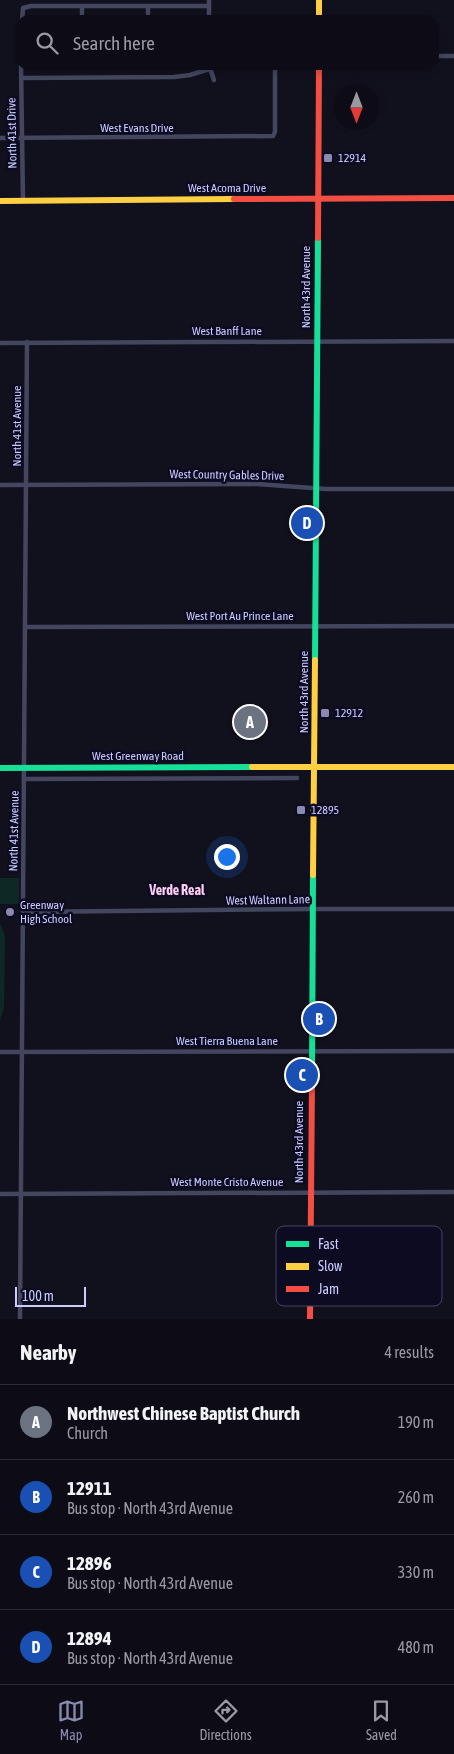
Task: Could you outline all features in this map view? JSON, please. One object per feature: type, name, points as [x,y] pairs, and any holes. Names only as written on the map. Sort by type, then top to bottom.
[{"type":"main road","points":[[318,0],[319,15]]},
{"type":"main road","name":"North 43rd Avenue","points":[[310,1226],[319,70]]},
{"type":"main road","name":"West Acoma Drive","points":[[0,201],[454,198]]},
{"type":"main road","name":"West Greenway Road","points":[[0,768],[454,767]]},
{"type":"main road","name":"North 43rd Avenue","points":[[310,1306],[310,1319]]},
{"type":"street","points":[[22,15],[23,8],[31,6],[148,6],[209,3]]},
{"type":"street","points":[[82,6],[82,14]]},
{"type":"street","points":[[148,6],[148,14]]},
{"type":"street","points":[[439,56],[454,56]]},
{"type":"street","name":"North 41st Drive","points":[[22,70],[23,201]]},
{"type":"street","points":[[21,78],[174,76],[190,75],[202,70]]},
{"type":"street","points":[[210,70],[214,80]]},
{"type":"street","name":"West Evans Drive","points":[[0,138],[273,136],[275,132],[275,70]]},
{"type":"street","name":"West Banff Lane","points":[[0,343],[454,341]]},
{"type":"street","name":"North 41st Avenue","points":[[20,1319],[27,342]]},
{"type":"street","name":"West Country Gables Drive","points":[[0,485],[257,484],[317,488],[454,490]]},
{"type":"street","name":"West Port Au Prince Lane","points":[[26,627],[454,626]]},
{"type":"street","points":[[276,767],[277,778]]},
{"type":"street","name":"West Greenway Road","points":[[25,779],[297,778]]},
{"type":"street","name":"West Waltann Lane","points":[[23,912],[454,909]]},
{"type":"street","name":"West Tierra Buena Lane","points":[[0,1052],[454,1051]]},
{"type":"street","name":"West Monte Cristo Avenue","points":[[0,1194],[454,1192]]},
{"type":"green space","points":[[0,878],[19,878],[19,904],[0,904]]},
{"type":"green space","points":[[0,923],[5,940],[4,1007],[0,1021]]},
{"type":"traffic: fast","points":[[315,660],[318,238]]},
{"type":"traffic: fast","points":[[0,768],[252,767]]},
{"type":"traffic: fast","points":[[312,1081],[313,875]]},
{"type":"traffic: slow","points":[[319,0],[319,15]]},
{"type":"traffic: slow","points":[[0,201],[234,199]]},
{"type":"traffic: slow","points":[[313,875],[315,660]]},
{"type":"traffic: slow","points":[[252,767],[454,767]]},
{"type":"traffic: jam","points":[[318,238],[319,70]]},
{"type":"traffic: jam","points":[[234,199],[454,198]]},
{"type":"traffic: jam","points":[[311,1226],[312,1081]]},
{"type":"traffic: jam","points":[[310,1306],[310,1319]]},
{"type":"place","name":"12914","points":[[328,158]]},
{"type":"place","name":"12894","points":[[307,523]]},
{"type":"place","name":"12912","points":[[325,713]]},
{"type":"place","name":"Northwest Chinese Baptist Church","points":[[250,722]]},
{"type":"place","name":"12895","points":[[301,810]]},
{"type":"place","name":"Greenway High School","points":[[10,912]]},
{"type":"place","name":"12911","points":[[319,1019]]},
{"type":"place","name":"12896","points":[[302,1075]]},
{"type":"district","name":"Verde Real","points":[[177,890]]}]
